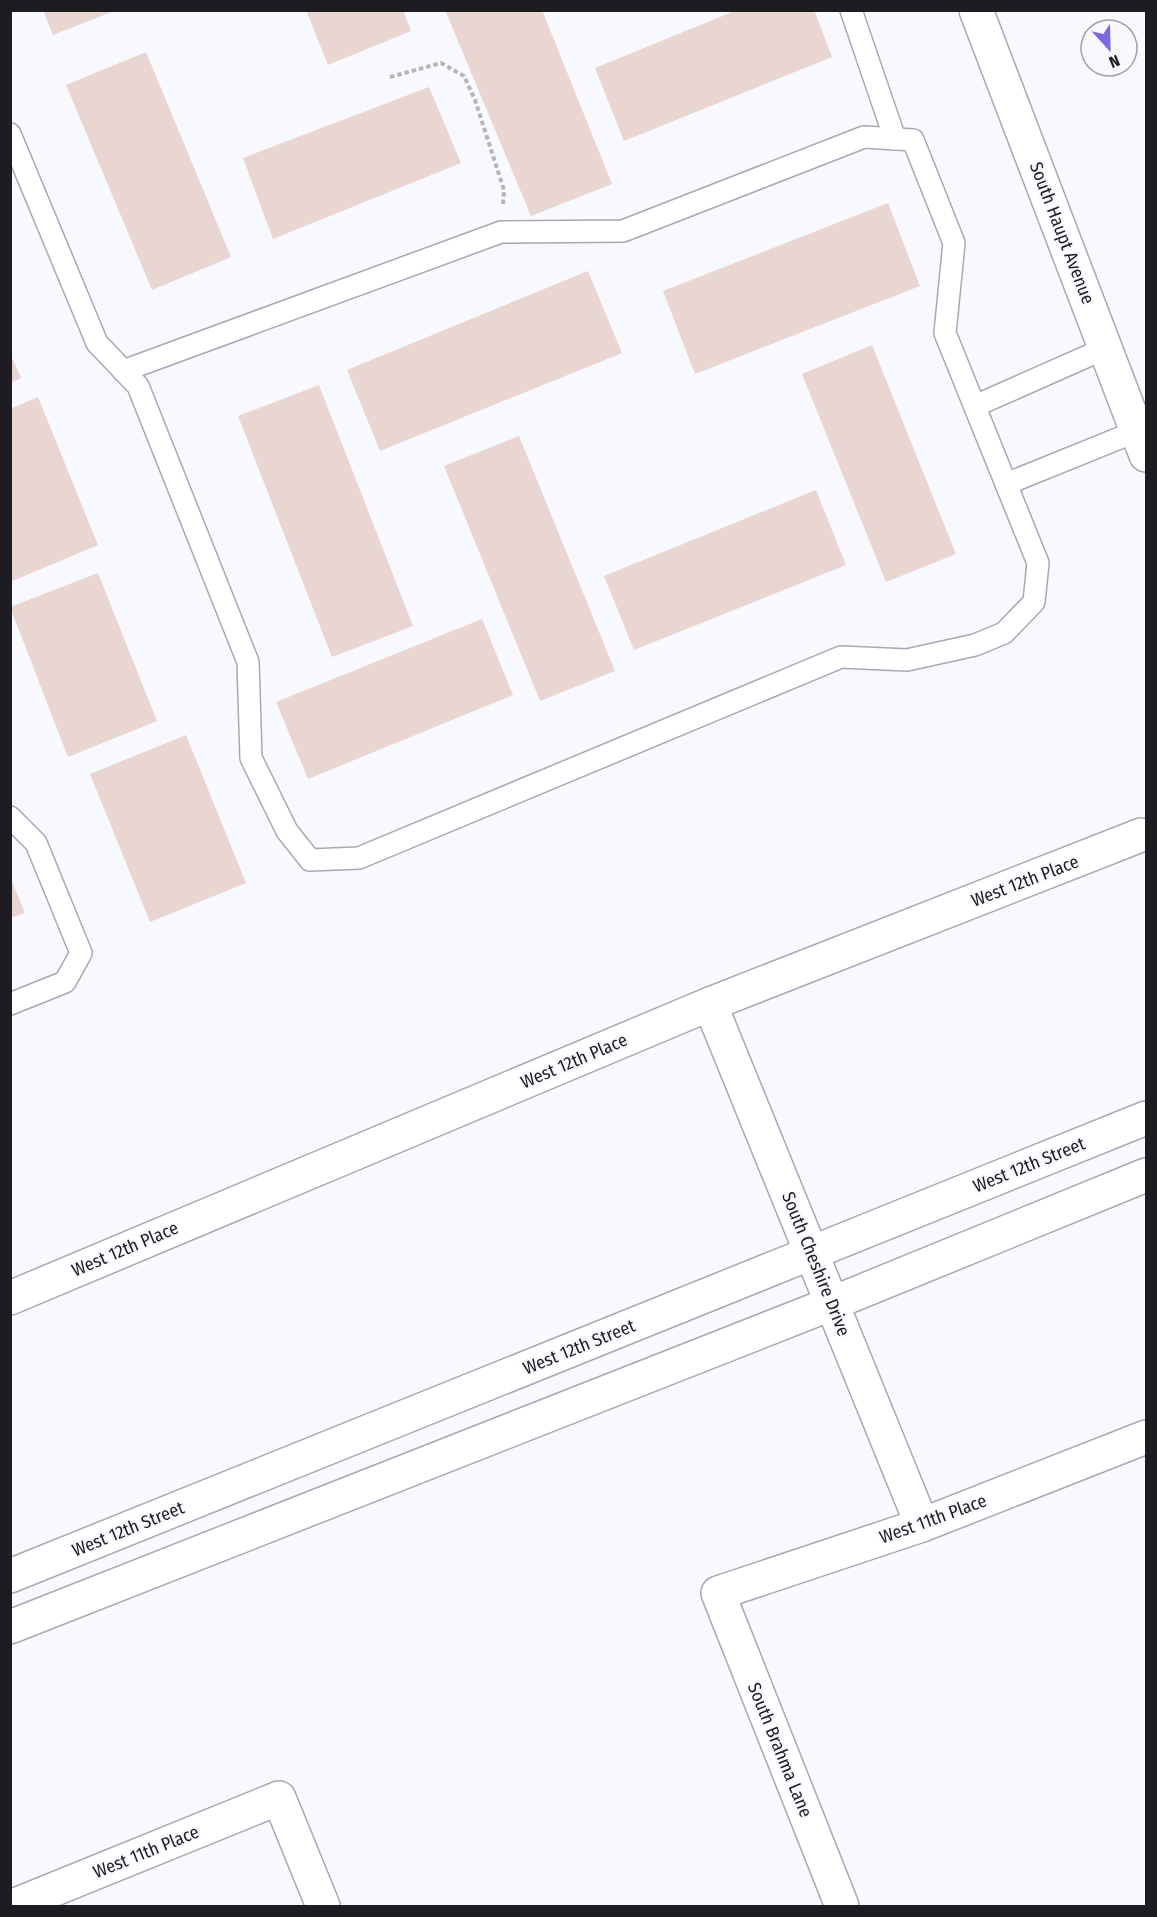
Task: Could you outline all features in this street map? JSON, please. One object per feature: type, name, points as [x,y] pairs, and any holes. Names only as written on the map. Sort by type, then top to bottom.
[{"type":"street","name":"South Haupt Avenue","points":[[976,10],[1142,443]]},
{"type":"street","name":"West 12th Place","points":[[10,1298],[710,1004],[1141,835]]},
{"type":"street","name":"South Cheshire Drive","points":[[710,1004],[922,1525]]},
{"type":"street","name":"West 12th Street","points":[[10,1576],[1146,1118]]},
{"type":"street","points":[[10,1627],[832,1303],[1146,1175]]},
{"type":"street","name":"West 11th Place","points":[[718,1593],[922,1525],[1146,1436]]},
{"type":"street","name":"South Brahma Lane","points":[[718,1593],[842,1906]]},
{"type":"street","name":"West 11th Place","points":[[13,1906],[279,1798],[323,1906]]},
{"type":"lane","points":[[851,10],[895,139]]},
{"type":"lane","points":[[10,134],[97,344],[123,371],[138,386],[248,662],[251,758],[287,831],[310,860],[360,858],[841,657],[907,660],[975,645],[1004,633],[1034,602],[1038,563],[945,333],[954,243],[913,140],[864,137],[623,231],[501,232],[123,371]]},
{"type":"lane","points":[[975,406],[1106,348]]},
{"type":"lane","points":[[1006,484],[1142,443]]},
{"type":"lane","points":[[10,817],[36,843],[81,953],[65,982],[10,1004]]},
{"type":"path","points":[[390,77],[441,63],[464,76],[475,100],[504,190],[501,232]]},
{"type":"building","points":[[43,10],[114,10],[114,11],[53,35]]},
{"type":"building","points":[[306,10],[403,10],[411,31],[328,65]]},
{"type":"building","points":[[445,10],[542,10],[612,184],[531,216]]},
{"type":"building","points":[[737,10],[814,10],[832,57],[624,141],[595,68]]},
{"type":"building","points":[[146,52],[231,257],[152,290],[66,85]]},
{"type":"building","points":[[429,87],[461,163],[273,239],[243,158]]},
{"type":"building","points":[[888,203],[920,286],[695,374],[663,291]]},
{"type":"building","points":[[588,271],[622,353],[380,451],[347,370]]},
{"type":"building","points":[[872,345],[956,554],[886,582],[802,374]]},
{"type":"building","points":[[10,353],[21,378],[10,383]]},
{"type":"building","points":[[319,385],[413,626],[332,657],[238,416]]},
{"type":"building","points":[[38,397],[98,545],[10,582],[10,409]]},
{"type":"building","points":[[519,436],[615,671],[540,701],[444,466]]},
{"type":"building","points":[[816,490],[846,565],[634,650],[604,576]]},
{"type":"building","points":[[98,573],[157,721],[68,757],[10,607]]},
{"type":"building","points":[[482,619],[513,695],[308,779],[276,702]]},
{"type":"building","points":[[186,735],[246,883],[150,922],[90,774]]},
{"type":"building","points":[[10,877],[25,913],[10,918]]}]
